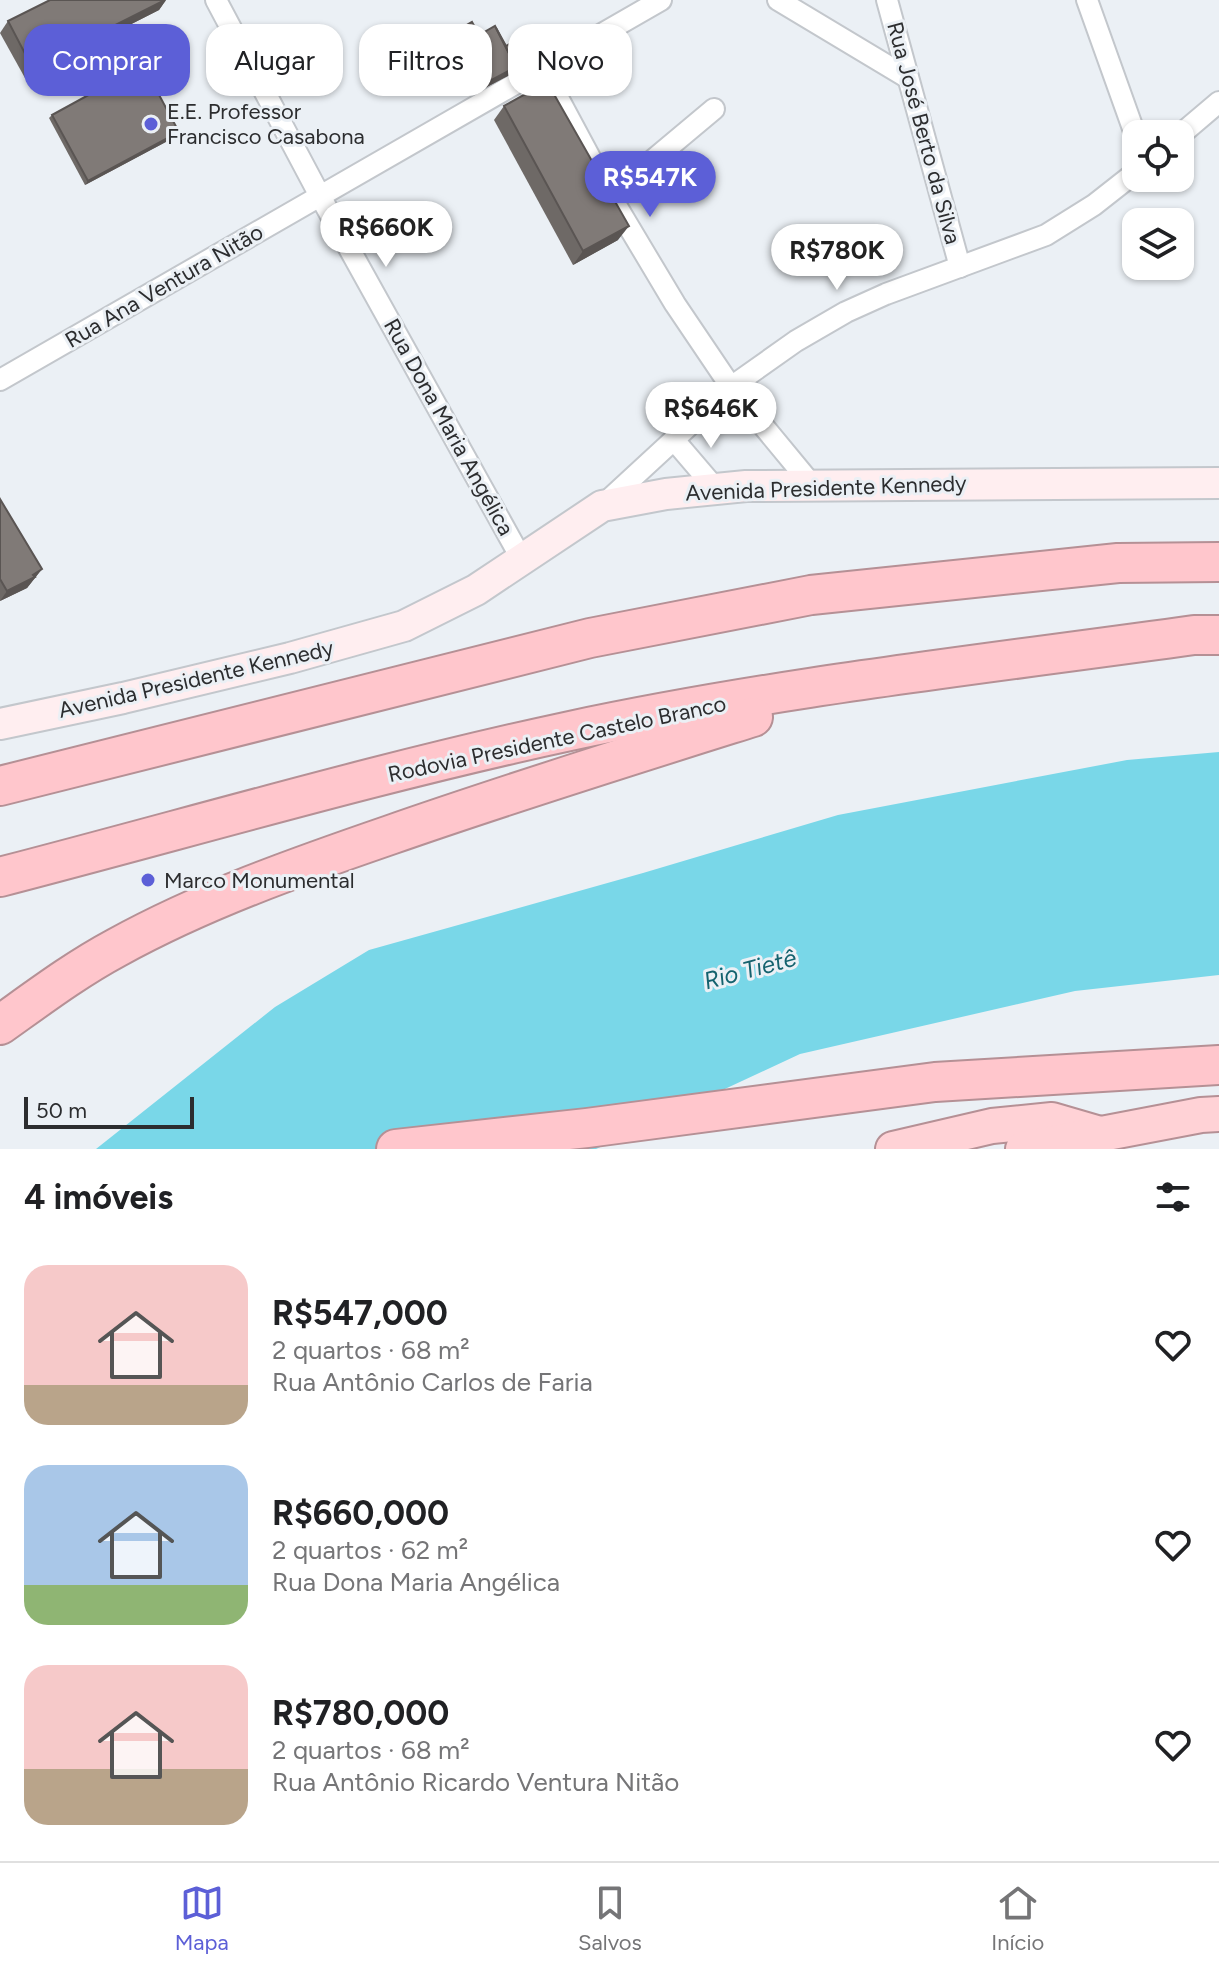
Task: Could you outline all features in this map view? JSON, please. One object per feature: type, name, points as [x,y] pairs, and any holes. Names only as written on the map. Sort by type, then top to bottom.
[{"type":"highway","points":[[0,786],[590,638],[811,595],[1118,563],[1219,562]]},
{"type":"highway","name":"Rodovia Presidente Castelo Branco","points":[[0,877],[569,731],[742,698],[1194,635],[1219,635]]},
{"type":"highway","points":[[0,1025],[56,984],[114,948],[287,870],[569,775],[882,678]]},
{"type":"highway","points":[[396,1149],[587,1128],[935,1082],[1219,1065]]},
{"type":"highway","points":[[1023,1149],[1219,1114]]},
{"type":"highway","points":[[893,1149],[992,1126],[1052,1120],[1087,1139]]},
{"type":"main road","name":"Avenida Presidente Kennedy","points":[[0,724],[123,698],[404,626],[476,590],[602,506],[715,488],[1219,483]]},
{"type":"street","name":"Rua Dona Maria Angélica","points":[[216,0],[320,196],[521,558]]},
{"type":"street","name":"Rua Ana Ventura Nitão","points":[[619,24],[661,0]]},
{"type":"street","points":[[778,0],[908,78]]},
{"type":"street","name":"Rua José Berto da Silva","points":[[887,0],[960,267]]},
{"type":"street","points":[[1087,0],[1130,120]]},
{"type":"street","name":"Rua Ana Ventura Nitão","points":[[0,380],[508,88]]},
{"type":"street","points":[[557,96],[610,196],[675,304],[731,387],[812,485]]},
{"type":"street","points":[[1194,123],[1219,102]]},
{"type":"street","points":[[610,196],[714,109]]},
{"type":"street","points":[[602,506],[731,387],[796,341],[846,312],[1046,235],[1122,183]]},
{"type":"street","points":[[674,440],[715,488]]},
{"type":"water","name":"Rio Tietê","points":[[1219,752],[1219,975],[1075,991],[800,1054],[596,1149],[96,1149],[275,1007],[369,950],[838,815],[1127,760]]},
{"type":"building","points":[[50,0],[165,0],[117,24],[24,24],[24,52],[8,21]]},
{"type":"building","points":[[495,26],[508,51],[508,71],[492,80],[492,28]]},
{"type":"building","points":[[87,96],[160,96],[179,132],[88,181],[52,115]]},
{"type":"building","points":[[522,96],[555,96],[629,226],[583,251],[504,106]]},
{"type":"building","points":[[0,499],[42,569],[33,575],[35,577],[7,591],[0,579]]},
{"type":"place","name":"E.E. Professor Francisco Casabona","points":[[151,124]]},
{"type":"place","name":"Marco Monumental","points":[[148,880]]}]
